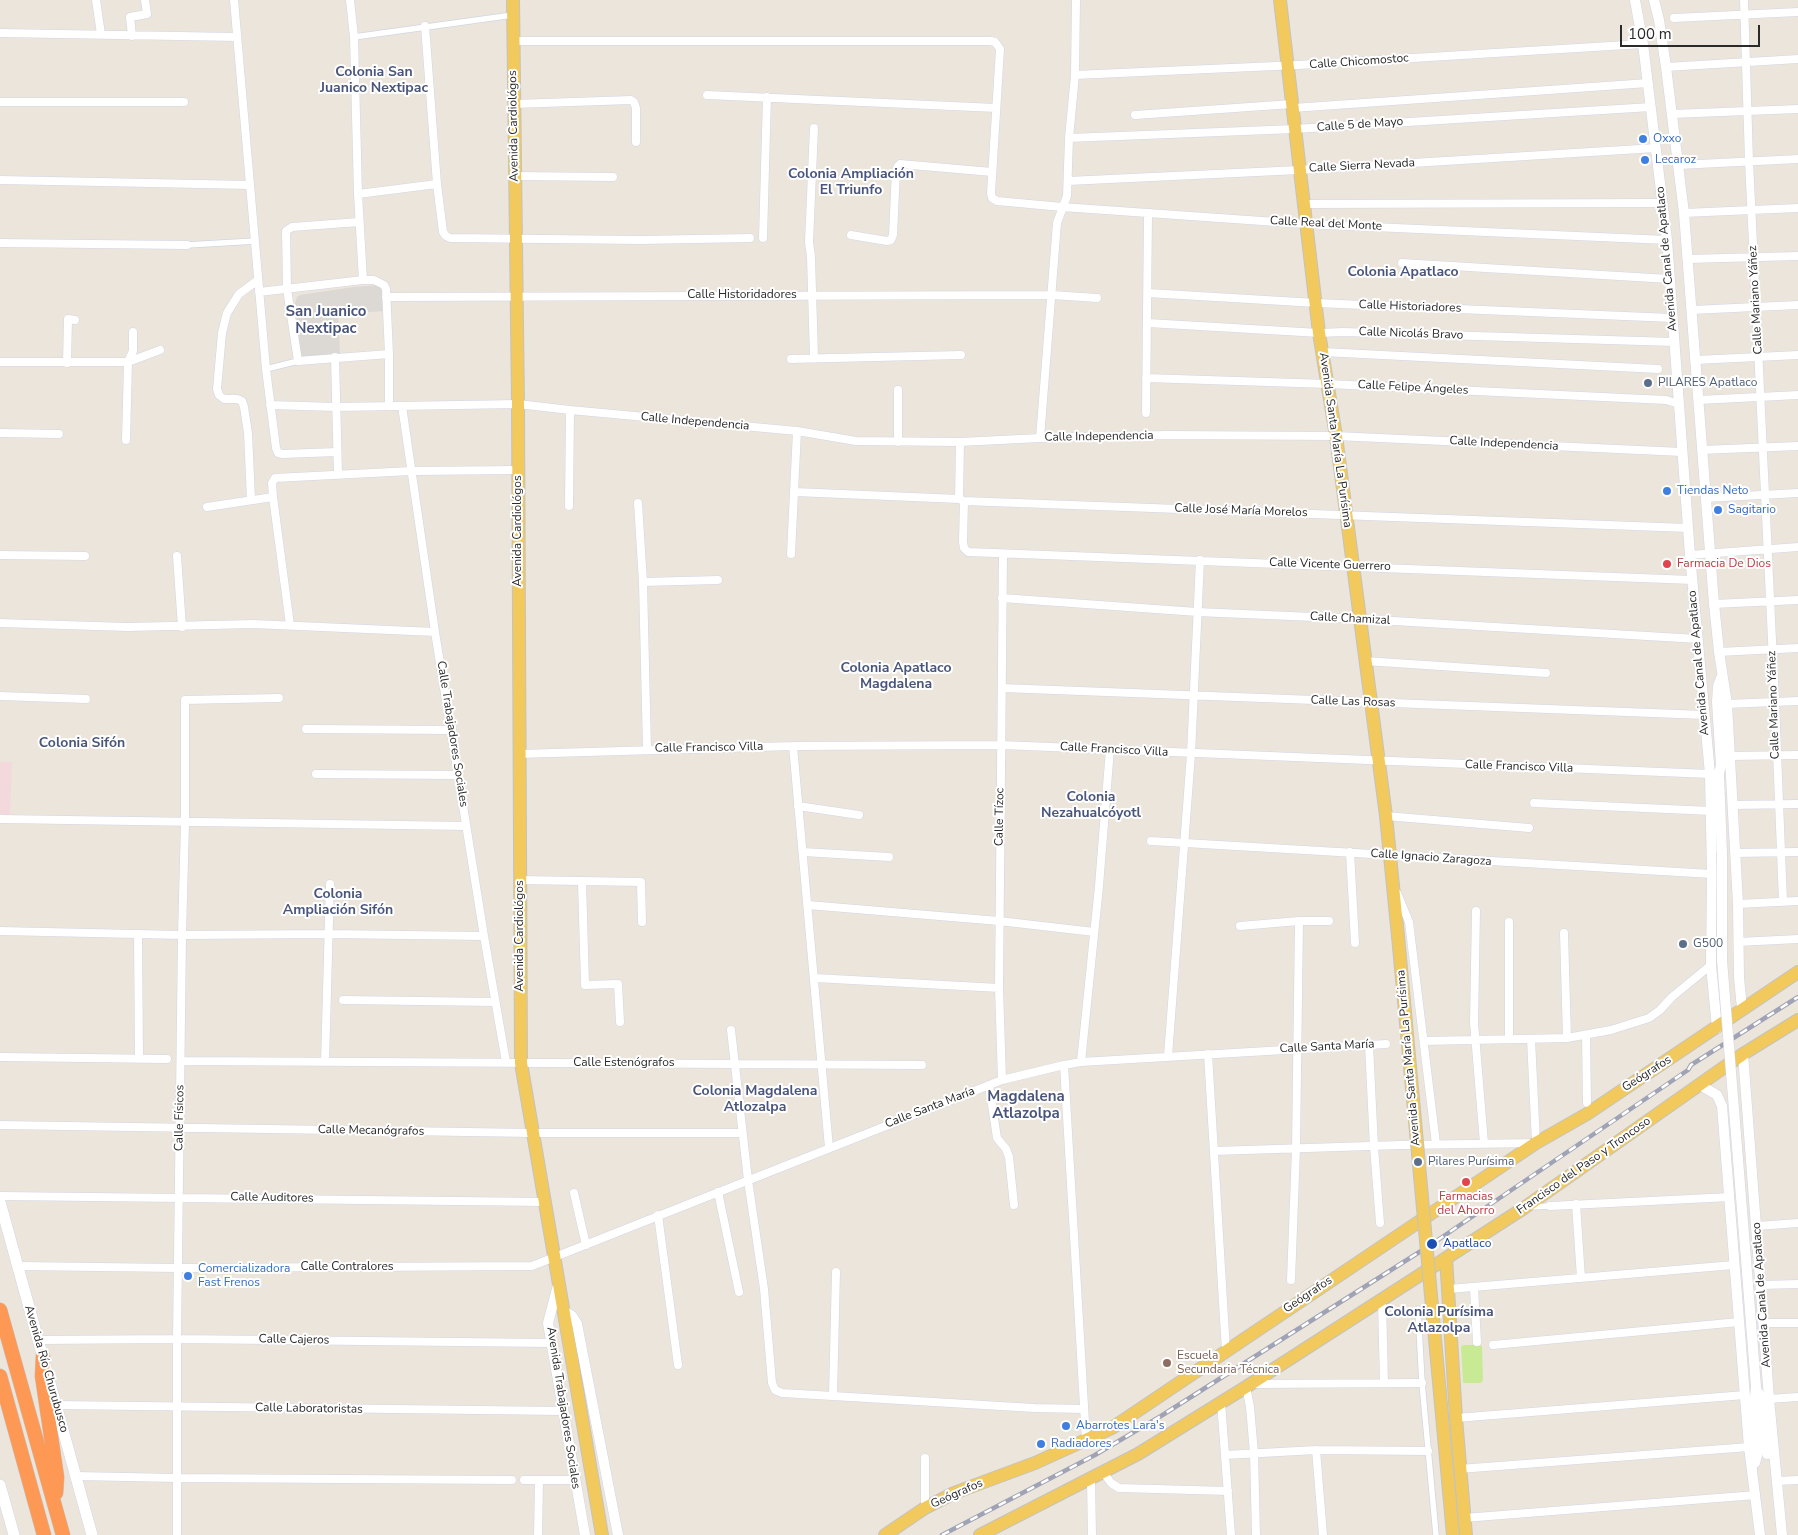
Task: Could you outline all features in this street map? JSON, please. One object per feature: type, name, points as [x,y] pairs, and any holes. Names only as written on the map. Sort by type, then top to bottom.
[{"type":"highway","points":[[0,1310],[62,1529]]},
{"type":"highway","points":[[43,1356],[42,1376],[57,1477],[56,1509]]},
{"type":"highway","points":[[0,1376],[43,1531]]},
{"type":"main road","name":"Avenida Cardiológos","points":[[513,0],[518,404],[520,1062]]},
{"type":"main road","name":"Avenida Santa María La Purísima","points":[[1280,0],[1319,334],[1336,436],[1386,816],[1453,1535]]},
{"type":"main road","points":[[1717,1028],[1742,1008],[1798,972]]},
{"type":"main road","name":"Francisco del Paso y Troncoso","points":[[980,1535],[1138,1454],[1248,1386],[1524,1208],[1743,1054],[1798,1020]]},
{"type":"main road","name":"Geógrafos","points":[[885,1535],[925,1508],[954,1493],[1035,1463],[1112,1428],[1536,1143],[1586,1114],[1717,1028]]},
{"type":"main road","name":"Avenida Trabajadores Sociales","points":[[520,1062],[602,1535]]},
{"type":"main road","name":"Avenida Río Churubusco","points":[[0,1202],[92,1535]]},
{"type":"main road","points":[[1446,1258],[1456,1418],[1466,1535]]},
{"type":"main road","points":[[0,1485],[14,1535]]},
{"type":"street","points":[[96,0],[101,34]]},
{"type":"street","points":[[132,36],[130,17],[147,14],[146,0]]},
{"type":"street","points":[[234,0],[266,369],[276,448],[278,453],[283,454],[337,452]]},
{"type":"street","points":[[350,0],[354,37],[359,222],[363,280]]},
{"type":"street","points":[[1040,438],[1057,223],[1067,196],[1069,138],[1075,76],[1076,0]]},
{"type":"street","name":"Avenida Canal de Apatlaco","points":[[1635,0],[1643,44],[1667,240],[1692,580],[1704,715],[1714,774],[1711,811],[1711,970],[1717,1028]]},
{"type":"street","name":"Avenida Canal de Apatlaco","points":[[1654,0],[1666,67],[1684,212],[1714,604],[1727,704],[1736,853],[1739,978],[1742,1008]]},
{"type":"street","name":"Calle Mariano Yáñez","points":[[1744,0],[1749,161],[1783,901]]},
{"type":"street","points":[[1674,18],[1798,12]]},
{"type":"street","points":[[354,37],[513,15]]},
{"type":"street","points":[[425,26],[437,184],[443,232],[446,236],[450,238],[641,240],[750,238]]},
{"type":"street","points":[[0,34],[237,37]]},
{"type":"street","points":[[513,41],[995,42],[1000,49],[992,172],[904,164],[898,166],[896,171],[893,235],[891,240],[851,235]]},
{"type":"street","name":"Calle Chicomostoc","points":[[1075,76],[1287,66],[1643,44]]},
{"type":"street","points":[[1666,67],[1798,59]]},
{"type":"street","points":[[1135,115],[1648,83]]},
{"type":"street","points":[[707,95],[996,108]]},
{"type":"street","points":[[763,238],[767,97]]},
{"type":"street","points":[[514,104],[631,100],[636,108],[636,142]]},
{"type":"street","points":[[0,102],[184,102]]},
{"type":"street","name":"Calle 5 de Mayo","points":[[1069,138],[1295,129],[1651,107]]},
{"type":"street","points":[[1672,114],[1798,109]]},
{"type":"street","points":[[814,128],[809,242],[813,295],[814,358]]},
{"type":"street","name":"Calle Sierra Nevada","points":[[1068,181],[1299,170],[1656,148]]},
{"type":"street","points":[[1679,165],[1798,159]]},
{"type":"street","name":"Calle Real del Monte","points":[[992,172],[991,193],[992,198],[997,201],[1148,214],[1305,224],[1667,240]]},
{"type":"street","points":[[515,176],[613,177]]},
{"type":"street","points":[[0,180],[250,185]]},
{"type":"street","points":[[358,194],[437,184]]},
{"type":"street","points":[[1303,204],[1663,203]]},
{"type":"street","points":[[1684,212],[1798,208]]},
{"type":"street","points":[[1146,412],[1148,214]]},
{"type":"street","points":[[298,360],[287,289],[286,231],[292,227],[359,222]]},
{"type":"street","points":[[0,243],[187,245],[255,241]]},
{"type":"street","points":[[1688,259],[1798,256]]},
{"type":"street","points":[[1402,263],[1669,278]]},
{"type":"street","points":[[251,500],[248,433],[244,407],[242,401],[237,398],[224,399],[219,395],[217,389],[222,333],[226,313],[239,294],[258,280]]},
{"type":"street","points":[[259,292],[363,280],[374,280],[384,285],[389,405]]},
{"type":"street","name":"Calle Historiadores","points":[[1148,293],[1316,303],[1672,318]]},
{"type":"street","name":"Calle Historidadores","points":[[386,297],[1052,295],[1097,298]]},
{"type":"street","points":[[1692,310],[1798,305]]},
{"type":"street","points":[[67,362],[68,319],[75,320]]},
{"type":"street","name":"Calle Nicolás Bravo","points":[[1148,323],[1319,334],[1343,332],[1674,342]]},
{"type":"street","points":[[126,440],[128,362],[133,351],[133,332]]},
{"type":"street","points":[[0,362],[128,362],[160,350]]},
{"type":"street","points":[[1323,352],[1658,369]]},
{"type":"street","points":[[266,369],[298,360],[388,354]]},
{"type":"street","points":[[1696,360],[1798,354]]},
{"type":"street","points":[[791,359],[961,355]]},
{"type":"street","points":[[335,357],[338,474]]},
{"type":"street","name":"Calle Felipe Ángeles","points":[[1146,378],[1328,384],[1666,400],[1679,404]]},
{"type":"street","points":[[898,390],[898,442]]},
{"type":"street","points":[[1699,400],[1798,395]]},
{"type":"street","name":"Calle Independencia","points":[[270,405],[336,407],[518,404],[797,431],[856,441],[960,442],[1166,435],[1336,436],[1682,452]]},
{"type":"street","name":"Calle Trabajadores Sociales","points":[[402,406],[435,632],[506,1062]]},
{"type":"street","points":[[569,506],[570,410]]},
{"type":"street","points":[[792,554],[797,431]]},
{"type":"street","points":[[0,433],[59,434]]},
{"type":"street","points":[[960,442],[961,500]]},
{"type":"street","points":[[1702,450],[1798,446]]},
{"type":"street","points":[[290,625],[273,497],[273,480],[278,477],[411,471],[518,470]]},
{"type":"street","name":"Calle José María Morelos","points":[[795,492],[1688,528]]},
{"type":"street","points":[[1706,498],[1798,493]]},
{"type":"street","points":[[207,507],[273,497]]},
{"type":"street","name":"Calle Vicente Guerrero","points":[[961,500],[963,542],[964,548],[968,552],[1692,580]]},
{"type":"street","points":[[638,503],[643,582],[647,750]]},
{"type":"street","points":[[1690,555],[1798,546]]},
{"type":"street","points":[[0,554],[86,556]]},
{"type":"street","name":"Calle Tízoc","points":[[1002,1080],[999,922],[1003,554]]},
{"type":"street","points":[[177,556],[182,627]]},
{"type":"street","points":[[1168,1056],[1191,754],[1200,560]]},
{"type":"street","points":[[643,582],[718,580]]},
{"type":"street","name":"Calle Chamizal","points":[[1002,598],[1197,612],[1698,638]]},
{"type":"street","points":[[1714,604],[1798,600]]},
{"type":"street","points":[[0,623],[182,627],[253,624],[435,632]]},
{"type":"street","points":[[1719,652],[1798,648]]},
{"type":"street","points":[[1365,662],[1546,673]]},
{"type":"street","points":[[1714,774],[1721,764],[1717,694],[1722,674]]},
{"type":"street","points":[[1702,683],[1708,702],[1722,853],[1722,960],[1756,1387],[1754,1407],[1757,1456],[1752,1472]]},
{"type":"street","name":"Calle Las Rosas","points":[[1002,688],[1704,715]]},
{"type":"street","points":[[0,696],[86,699]]},
{"type":"street","name":"Calle Físicos","points":[[177,1535],[176,1407],[185,823],[185,700],[280,698]]},
{"type":"street","points":[[1727,704],[1798,701]]},
{"type":"street","points":[[306,729],[452,730]]},
{"type":"street","name":"Calle Francisco Villa","points":[[519,754],[793,746],[1001,745],[1714,774]]},
{"type":"street","points":[[793,746],[829,1148]]},
{"type":"street","points":[[1081,1062],[1110,749]]},
{"type":"street","points":[[1730,756],[1798,755]]},
{"type":"street","points":[[316,774],[458,775]]},
{"type":"street","points":[[1534,803],[1711,811]]},
{"type":"street","points":[[1733,806],[1798,804]]},
{"type":"street","points":[[798,806],[859,814]]},
{"type":"street","points":[[1386,816],[1529,828]]},
{"type":"street","points":[[0,819],[466,826]]},
{"type":"street","name":"Calle Ignacio Zaragoza","points":[[1151,841],[1712,874]]},
{"type":"street","points":[[803,852],[889,857]]},
{"type":"street","points":[[1350,852],[1355,943]]},
{"type":"street","points":[[1736,853],[1798,852]]},
{"type":"street","points":[[520,880],[641,882],[642,922]]},
{"type":"street","name":"Avenida Santa María La Purísima","points":[[1392,880],[1409,922],[1436,1144]]},
{"type":"street","points":[[582,882],[585,985],[618,984],[620,1022]]},
{"type":"street","points":[[325,1062],[330,884]]},
{"type":"street","points":[[1738,904],[1798,901]]},
{"type":"street","points":[[808,905],[1094,932]]},
{"type":"street","points":[[1476,911],[1476,1040],[1484,1143]]},
{"type":"street","points":[[1291,1280],[1298,1049],[1298,921]]},
{"type":"street","points":[[1240,926],[1298,921],[1329,921]]},
{"type":"street","points":[[1508,1039],[1509,922]]},
{"type":"street","points":[[0,932],[138,935],[328,934],[484,936]]},
{"type":"street","points":[[1564,933],[1567,1038]]},
{"type":"street","points":[[138,935],[139,1059]]},
{"type":"street","points":[[1738,942],[1798,939]]},
{"type":"street","points":[[1424,1041],[1567,1038],[1586,1035],[1649,1018],[1660,1010],[1672,996],[1711,970],[1717,981],[1726,986],[1733,985],[1739,978]]},
{"type":"street","points":[[815,978],[999,988]]},
{"type":"street","points":[[343,1000],[495,1002]]},
{"type":"street","points":[[732,1030],[742,1133],[764,1289],[772,1383],[775,1390],[782,1393],[1034,1408],[1084,1409]]},
{"type":"street","points":[[1586,1035],[1587,1103]]},
{"type":"street","points":[[1214,1151],[1536,1143],[1532,1039]]},
{"type":"street","name":"Calle Santa María","points":[[555,1258],[1002,1080],[1064,1064],[1390,1043]]},
{"type":"street","points":[[1369,1045],[1380,1223]]},
{"type":"street","points":[[1208,1054],[1226,1351]]},
{"type":"street","name":"Avenida Canal de Apatlaco","points":[[1743,1054],[1769,1399],[1782,1535]]},
{"type":"street","points":[[0,1057],[167,1059]]},
{"type":"street","name":"Calle Estenógrafos","points":[[181,1061],[922,1065]]},
{"type":"street","points":[[1064,1064],[1086,1440]]},
{"type":"street","name":"Avenida Canal de Apatlaco","points":[[1700,1085],[1711,1090],[1717,1096],[1722,1106],[1749,1447],[1760,1535]]},
{"type":"street","points":[[989,1086],[997,1138],[1006,1149],[1009,1157],[1014,1205]]},
{"type":"street","points":[[1724,1127],[1730,1119],[1736,1118],[1749,1121]]},
{"type":"street","name":"Calle Mecanógrafos","points":[[0,1125],[533,1133],[742,1133]]},
{"type":"street","points":[[718,1192],[739,1292]]},
{"type":"street","points":[[574,1193],[586,1245]]},
{"type":"street","name":"Calle Auditores","points":[[0,1196],[545,1202]]},
{"type":"street","points":[[1524,1208],[1730,1197]]},
{"type":"street","points":[[1576,1204],[1581,1278]]},
{"type":"street","points":[[658,1216],[678,1365]]},
{"type":"street","points":[[1757,1226],[1798,1223]]},
{"type":"street","name":"Calle Contralores","points":[[18,1266],[178,1268],[532,1266],[555,1258]]},
{"type":"street","points":[[1448,1290],[1734,1265]]},
{"type":"street","points":[[833,1396],[836,1272]]},
{"type":"street","name":"Avenida Trabajadores Sociales","points":[[559,1281],[548,1323],[550,1343],[585,1535]]},
{"type":"street","points":[[1761,1286],[1798,1284]]},
{"type":"street","points":[[1474,1288],[1477,1342]]},
{"type":"street","points":[[1382,1301],[1384,1383]]},
{"type":"street","points":[[1418,1309],[1422,1383],[1436,1535]]},
{"type":"street","name":"Avenida Trabajadores Sociales","points":[[564,1311],[572,1316],[577,1324],[618,1535]]},
{"type":"street","points":[[1493,1345],[1739,1322]]},
{"type":"street","points":[[1763,1324],[1798,1324]]},
{"type":"street","name":"Calle Cajeros","points":[[38,1340],[177,1339],[550,1343]]},
{"type":"street","points":[[1256,1535],[1254,1453],[1248,1386],[1422,1383]]},
{"type":"street","points":[[1756,1387],[1762,1406],[1769,1467],[1776,1479],[1798,1480]]},
{"type":"street","points":[[1456,1418],[1745,1395]]},
{"type":"street","points":[[1769,1399],[1798,1397]]},
{"type":"street","points":[[1222,1402],[1231,1535]]},
{"type":"street","name":"Calle Laboratoristas","points":[[56,1405],[562,1411]]},
{"type":"street","points":[[1460,1469],[1749,1447]]},
{"type":"street","points":[[1225,1455],[1316,1450],[1428,1451]]},
{"type":"street","points":[[1316,1450],[1324,1535]]},
{"type":"street","points":[[925,1458],[925,1508]]},
{"type":"street","points":[[1103,1472],[1111,1484],[1119,1488],[1228,1491]]},
{"type":"street","points":[[76,1476],[512,1480]]},
{"type":"street","points":[[1091,1479],[1092,1535]]},
{"type":"street","points":[[524,1480],[574,1480]]},
{"type":"street","points":[[538,1535],[540,1481]]},
{"type":"street","points":[[1464,1518],[1756,1494]]},
{"type":"shaded area","points":[[380,285],[385,290],[385,311],[338,314],[340,354],[300,358],[295,303],[297,297],[354,287]]},
{"type":"shaded area","points":[[0,762],[12,762],[10,815],[0,814]]},
{"type":"green space","points":[[1463,1345],[1482,1346],[1483,1380],[1481,1383],[1463,1383],[1461,1347]]},
{"type":"railway","points":[[942,1535],[1095,1455],[1161,1416],[1432,1244],[1688,1070],[1691,1065],[1798,997]]},
{"type":"place","name":"Oxxo","points":[[1643,139]]},
{"type":"place","name":"Lecaroz","points":[[1645,160]]},
{"type":"place","name":"PILARES Apatlaco","points":[[1648,383]]},
{"type":"place","name":"Tiendas Neto","points":[[1667,491]]},
{"type":"place","name":"Sagitario","points":[[1718,510]]},
{"type":"place","name":"Farmacia De Dios","points":[[1667,564]]},
{"type":"place","name":"G500","points":[[1683,944]]},
{"type":"place","name":"Pilares Purísima","points":[[1418,1162]]},
{"type":"place","name":"Farmacias del Ahorro","points":[[1466,1182]]},
{"type":"place","name":"Apatlaco","points":[[1432,1244]]},
{"type":"place","name":"Comercializadora Fast Frenos","points":[[188,1276]]},
{"type":"place","name":"Escuela Secundaria Técnica","points":[[1167,1363]]},
{"type":"place","name":"Abarrotes Lara's","points":[[1066,1426]]},
{"type":"place","name":"Radiadores","points":[[1041,1444]]},
{"type":"district","name":"Colonia San Juanico Nextipac","points":[[374,82]]},
{"type":"district","name":"Colonia Ampliación El Triunfo","points":[[851,184]]},
{"type":"district","name":"Colonia Apatlaco","points":[[1403,273]]},
{"type":"district","name":"San Juanico Nextipac","points":[[326,320]]},
{"type":"district","name":"Colonia Apatlaco Magdalena","points":[[896,678]]},
{"type":"district","name":"Colonia Sifón","points":[[82,744]]},
{"type":"district","name":"Colonia Nezahualcóyotl","points":[[1091,806]]},
{"type":"district","name":"Colonia Ampliación Sifón","points":[[338,904]]},
{"type":"district","name":"Colonia Magdalena Atlozalpa","points":[[755,1100]]},
{"type":"district","name":"Magdalena Atlazolpa","points":[[1026,1106]]},
{"type":"district","name":"Colonia Purísima Atlazolpa","points":[[1439,1322]]}]
